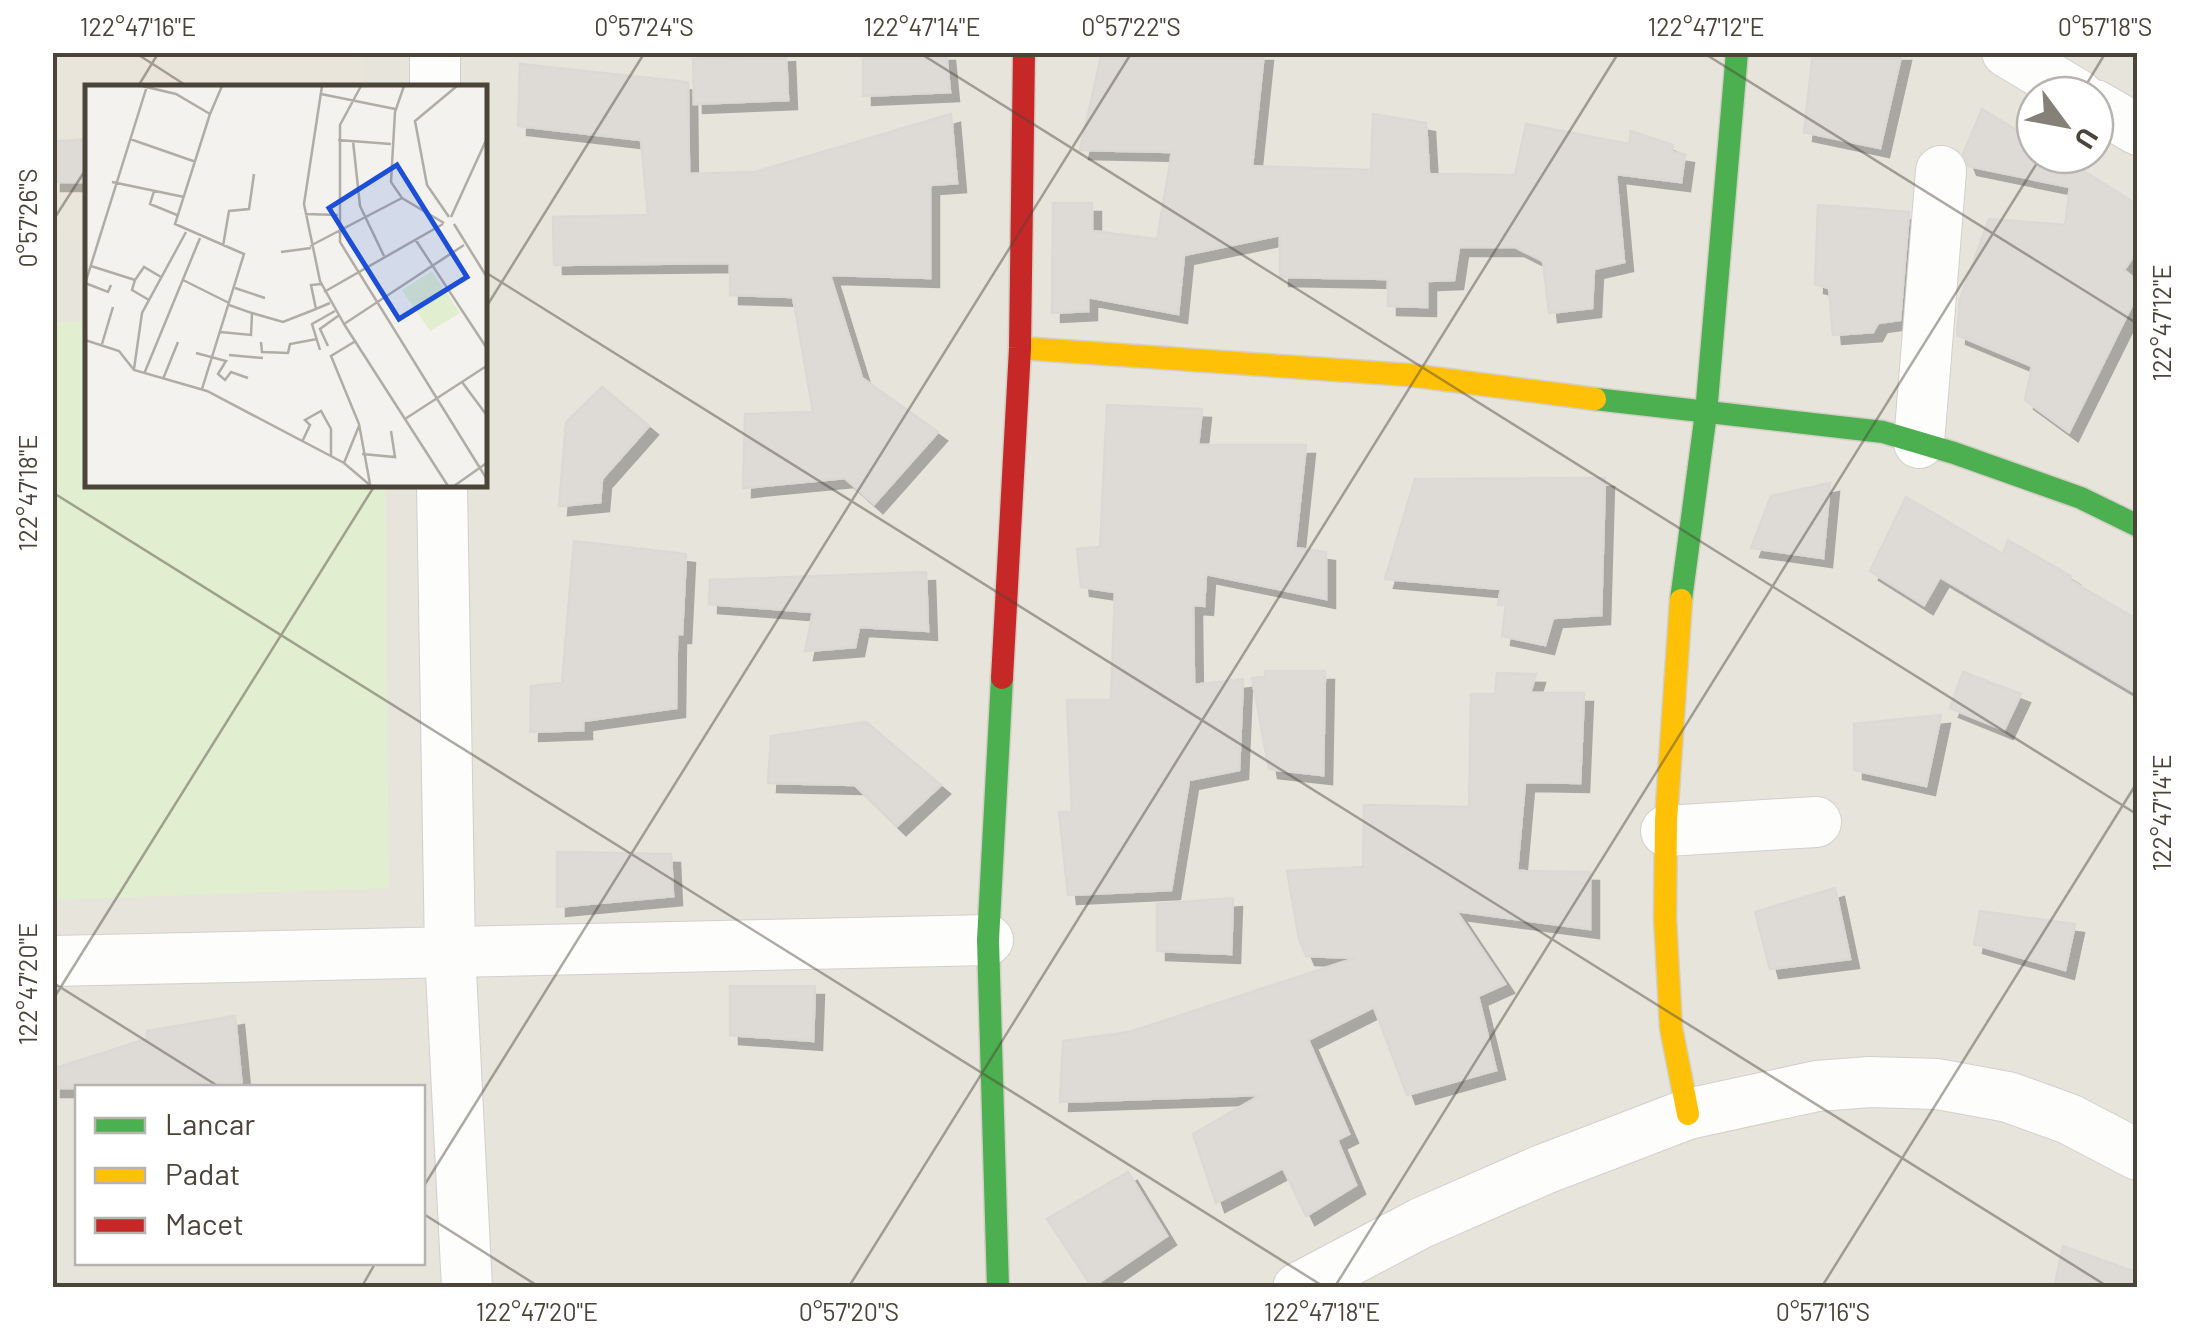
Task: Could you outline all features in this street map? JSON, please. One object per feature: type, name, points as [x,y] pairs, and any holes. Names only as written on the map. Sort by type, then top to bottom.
[{"type":"street","points":[[434,52],[435,85]]},
{"type":"street","points":[[998,1288],[988,940],[1020,348],[1024,52]]},
{"type":"street","points":[[1688,1114],[1671,1028],[1664,918],[1666,831],[1677,643],[1690,516],[1706,414],[1738,52]]},
{"type":"street","points":[[2009,53],[2045,75]]},
{"type":"street","points":[[2115,117],[2138,130]]},
{"type":"street","points":[[1919,442],[1941,171]]},
{"type":"street","points":[[1020,348],[1409,375],[1706,414],[1883,432],[2081,498],[2138,526]]},
{"type":"street","points":[[442,488],[450,952],[467,1288]]},
{"type":"street","points":[[1666,831],[1816,822]]},
{"type":"street","points":[[52,961],[988,940]]},
{"type":"street","points":[[1298,1288],[1438,1216],[1542,1170],[1688,1114],[1817,1086],[1870,1082],[1936,1084],[2008,1096],[2069,1119],[2138,1155]]},
{"type":"shaded area","points":[[53,53],[2137,53],[2137,1287],[53,1287]]},
{"type":"shaded area","points":[[53,53],[365,53],[364,85],[85,85],[85,240],[53,239]]},
{"type":"green space","points":[[85,321],[85,488],[385,488],[389,888],[53,900],[53,322]]},
{"type":"building","points":[[863,52],[946,52],[950,92],[863,96]]},
{"type":"building","points":[[1102,52],[1264,52],[1252,166],[1371,170],[1373,114],[1426,123],[1429,174],[1515,175],[1526,124],[1629,144],[1631,131],[1673,145],[1672,152],[1685,154],[1681,182],[1616,174],[1624,262],[1594,269],[1592,308],[1549,313],[1543,261],[1515,247],[1459,247],[1454,280],[1427,281],[1427,307],[1388,306],[1388,279],[1280,277],[1280,235],[1184,255],[1178,314],[1088,297],[1088,311],[1052,313],[1053,203],[1092,203],[1092,231],[1157,239],[1172,152],[1080,150]]},
{"type":"building","points":[[1813,52],[1902,52],[1880,148],[1804,132]]},
{"type":"building","points":[[786,53],[788,100],[694,104],[693,59]]},
{"type":"building","points":[[520,64],[688,82],[689,174],[755,172],[951,114],[957,183],[930,185],[930,278],[830,275],[862,378],[938,432],[874,504],[845,478],[743,488],[745,414],[813,412],[793,297],[730,295],[730,263],[554,265],[553,217],[648,215],[641,140],[518,126]]},
{"type":"building","points":[[1982,109],[2015,129],[2015,175],[2090,175],[2138,205],[2138,249],[2124,270],[2138,282],[2138,293],[2069,432],[2025,400],[2032,366],[1957,335],[1960,299],[1989,219],[2065,225],[2070,187],[1968,166],[1963,154]]},
{"type":"building","points":[[85,139],[85,182],[52,182],[52,142]]},
{"type":"building","points":[[1818,205],[1909,212],[1900,320],[1878,323],[1873,332],[1833,335],[1829,288],[1815,284]]},
{"type":"building","points":[[602,387],[649,426],[602,479],[600,502],[559,506],[566,422]]},
{"type":"building","points":[[1107,405],[1202,409],[1198,445],[1306,445],[1295,548],[1326,552],[1326,599],[1206,574],[1204,606],[1193,605],[1194,685],[1243,679],[1239,770],[1189,780],[1171,890],[1068,895],[1059,812],[1072,812],[1067,700],[1111,700],[1115,592],[1081,587],[1077,549],[1100,547]]},
{"type":"building","points":[[1605,478],[1601,615],[1553,618],[1545,645],[1502,636],[1506,604],[1498,605],[1501,589],[1385,579],[1415,479]]},
{"type":"building","points":[[1830,483],[1823,558],[1751,548],[1771,496]]},
{"type":"building","points":[[1906,497],[2003,554],[2008,540],[2138,620],[2138,694],[1940,577],[1924,605],[1870,571]]},
{"type":"building","points":[[574,541],[686,554],[682,634],[677,634],[676,708],[583,721],[583,730],[530,732],[531,686],[562,683]]},
{"type":"building","points":[[926,572],[928,631],[859,627],[855,647],[805,651],[813,612],[709,604],[710,580]]},
{"type":"building","points":[[1265,671],[1325,671],[1323,775],[1269,769],[1252,678],[1265,677]]},
{"type":"building","points":[[1963,672],[2021,694],[2004,730],[1950,708]]},
{"type":"building","points":[[1497,673],[1536,674],[1530,693],[1584,693],[1580,783],[1525,782],[1517,871],[1590,872],[1590,929],[1456,911],[1505,984],[1478,996],[1496,1070],[1407,1095],[1374,1007],[1308,1040],[1349,1134],[1337,1140],[1356,1185],[1306,1216],[1283,1168],[1216,1203],[1193,1134],[1261,1095],[1060,1102],[1063,1041],[1129,1032],[1356,958],[1306,956],[1299,939],[1287,871],[1363,867],[1364,805],[1469,807],[1471,694],[1495,694]]},
{"type":"building","points":[[1941,715],[1926,786],[1854,770],[1854,724]]},
{"type":"building","points":[[866,722],[941,785],[897,826],[855,785],[768,783],[771,736]]},
{"type":"building","points":[[557,852],[671,854],[673,896],[557,907]]},
{"type":"building","points":[[1835,888],[1850,959],[1770,969],[1755,912]]},
{"type":"building","points":[[1233,898],[1231,954],[1157,951],[1157,904]]},
{"type":"building","points":[[1980,911],[2075,924],[2065,970],[1974,944]]},
{"type":"building","points":[[730,986],[815,986],[813,1041],[730,1035]]},
{"type":"building","points":[[235,1016],[242,1085],[52,1088],[52,1069],[147,1039],[147,1031]]},
{"type":"building","points":[[1128,1172],[1167,1236],[1092,1287],[1047,1219]]},
{"type":"building","points":[[2063,1246],[2138,1273],[2138,1288],[2054,1288]]},
{"type":"traffic: fast","points":[[1681,600],[1706,413],[1737,52]]},
{"type":"traffic: fast","points":[[1595,399],[1883,432],[2081,498],[2138,526]]},
{"type":"traffic: fast","points":[[998,1288],[988,940],[1002,678]]},
{"type":"traffic: slow","points":[[1020,348],[1409,375],[1595,399]]},
{"type":"traffic: slow","points":[[1681,600],[1666,820],[1665,918],[1671,1028],[1688,1114]]},
{"type":"traffic: jam","points":[[1002,678],[1020,348],[1024,52]]}]
